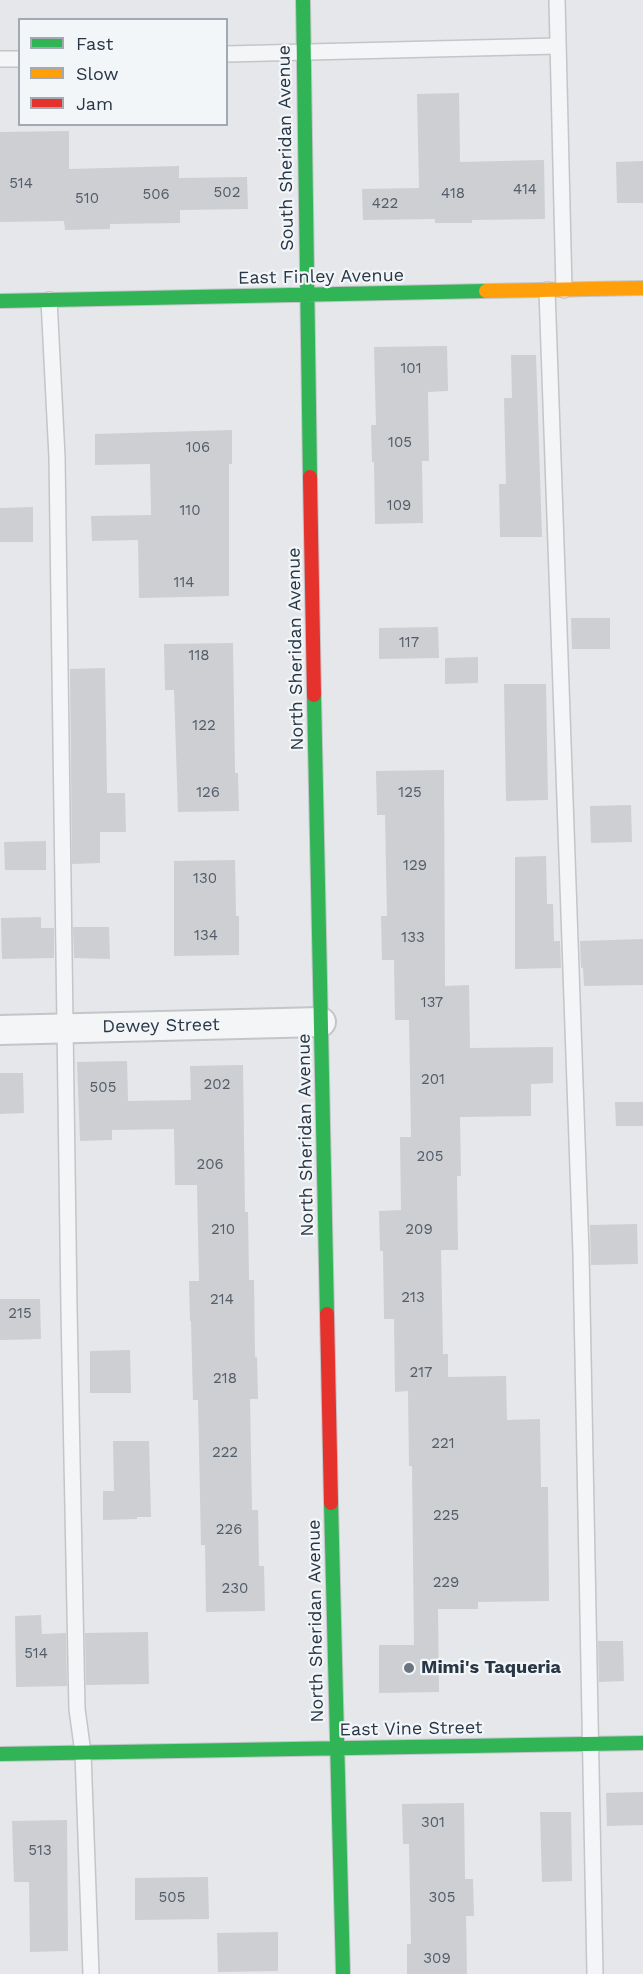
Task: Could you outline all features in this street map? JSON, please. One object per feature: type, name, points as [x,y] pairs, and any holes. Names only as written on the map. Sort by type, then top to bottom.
[{"type":"street","name":"South Sheridan Avenue","points":[[303,0],[306,295]]},
{"type":"street","name":"East Finley Avenue","points":[[0,301],[643,288]]},
{"type":"street","name":"North Sheridan Avenue","points":[[306,295],[336,1748],[343,1974]]},
{"type":"street","name":"Dewey Street","points":[[0,1030],[321,1022]]},
{"type":"street","name":"East Vine Street","points":[[0,1754],[643,1743]]},
{"type":"lane","points":[[557,0],[564,290]]},
{"type":"lane","points":[[228,54],[558,46]]},
{"type":"lane","points":[[0,59],[18,59]]},
{"type":"lane","points":[[547,290],[581,1253],[595,1974]]},
{"type":"lane","points":[[49,300],[57,457],[64,1028],[77,1709],[83,1753],[91,1974]]},
{"type":"building","points":[[459,93],[460,162],[544,160],[545,219],[472,220],[472,223],[435,223],[435,219],[363,220],[362,189],[419,188],[417,94]]},
{"type":"building","points":[[69,131],[69,169],[179,166],[179,178],[247,177],[248,209],[180,210],[180,223],[110,224],[110,229],[65,230],[64,221],[0,222],[0,132]]},
{"type":"building","points":[[643,161],[643,203],[617,203],[616,162]]},
{"type":"building","points":[[447,346],[448,391],[428,392],[429,461],[422,461],[423,523],[375,524],[371,425],[376,425],[374,347]]},
{"type":"building","points":[[511,355],[536,355],[542,537],[500,537],[499,484],[506,484],[504,398],[512,398]]},
{"type":"building","points":[[232,430],[232,464],[229,464],[229,596],[139,598],[138,540],[92,541],[91,516],[151,515],[150,464],[95,465],[95,434]]},
{"type":"building","points":[[33,507],[33,542],[0,542],[0,508]]},
{"type":"building","points":[[571,618],[610,618],[610,649],[572,649]]},
{"type":"building","points":[[438,627],[439,658],[379,659],[379,628]]},
{"type":"building","points":[[233,643],[235,773],[238,773],[239,811],[178,812],[174,690],[165,690],[164,644]]},
{"type":"building","points":[[478,657],[478,683],[445,684],[445,658]]},
{"type":"building","points":[[105,668],[107,793],[125,793],[126,832],[100,832],[100,863],[72,864],[70,669]]},
{"type":"building","points":[[504,684],[546,684],[548,800],[506,801]]},
{"type":"building","points":[[444,770],[445,986],[469,985],[470,1048],[553,1047],[553,1083],[531,1084],[531,1116],[460,1117],[461,1176],[457,1176],[458,1250],[441,1250],[443,1354],[448,1354],[448,1377],[506,1376],[507,1420],[540,1419],[541,1487],[548,1487],[549,1601],[478,1602],[478,1609],[438,1609],[439,1692],[379,1693],[379,1645],[414,1645],[412,1466],[409,1466],[408,1391],[395,1392],[394,1319],[384,1319],[383,1251],[380,1251],[379,1211],[401,1210],[400,1137],[411,1137],[409,1020],[395,1020],[394,960],[382,960],[381,916],[387,916],[385,815],[377,815],[376,771]]},
{"type":"building","points":[[631,805],[632,842],[591,843],[590,806]]},
{"type":"building","points":[[46,841],[46,870],[5,870],[4,842]]},
{"type":"building","points":[[546,856],[547,904],[553,904],[554,941],[560,941],[561,968],[515,969],[515,857]]},
{"type":"building","points":[[235,860],[239,955],[174,956],[174,861]]},
{"type":"building","points":[[41,917],[41,928],[54,928],[54,958],[2,959],[1,918]]},
{"type":"building","points":[[73,927],[109,927],[110,959],[74,958]]},
{"type":"building","points":[[643,939],[643,985],[584,986],[580,941]]},
{"type":"building","points":[[127,1061],[128,1101],[191,1100],[190,1066],[243,1065],[245,1212],[248,1212],[249,1280],[254,1280],[258,1399],[250,1399],[252,1510],[258,1510],[259,1566],[264,1566],[265,1611],[206,1612],[205,1545],[201,1545],[198,1400],[193,1400],[189,1281],[199,1281],[197,1185],[175,1185],[174,1129],[112,1130],[112,1140],[80,1141],[77,1062]]},
{"type":"building","points":[[0,1073],[23,1073],[24,1113],[0,1114]]},
{"type":"building","points":[[615,1102],[643,1102],[643,1126],[616,1126]]},
{"type":"building","points":[[637,1224],[638,1264],[591,1265],[590,1225]]},
{"type":"building","points":[[0,1299],[40,1299],[41,1339],[0,1340]]},
{"type":"building","points":[[130,1350],[131,1393],[90,1393],[90,1351]]},
{"type":"building","points":[[113,1441],[149,1441],[151,1517],[103,1520],[103,1491],[114,1491]]},
{"type":"building","points":[[41,1615],[42,1634],[66,1633],[67,1686],[16,1687],[15,1616]]},
{"type":"building","points":[[148,1632],[149,1684],[86,1685],[85,1633]]},
{"type":"building","points":[[598,1641],[623,1641],[624,1681],[599,1682]]},
{"type":"building","points":[[643,1792],[643,1825],[607,1826],[606,1793]]},
{"type":"building","points":[[464,1803],[465,1879],[473,1879],[474,1916],[466,1916],[467,1974],[407,1974],[407,1944],[411,1944],[409,1844],[403,1844],[402,1804]]},
{"type":"building","points":[[540,1812],[571,1812],[572,1881],[542,1882]]},
{"type":"building","points":[[67,1820],[68,1951],[30,1952],[29,1882],[14,1882],[12,1821]]},
{"type":"building","points":[[208,1877],[209,1919],[135,1920],[135,1878]]},
{"type":"building","points":[[278,1932],[278,1971],[218,1972],[217,1933]]},
{"type":"traffic: fast","points":[[303,0],[310,477]]},
{"type":"traffic: fast","points":[[0,301],[486,291]]},
{"type":"traffic: fast","points":[[314,695],[327,1314]]},
{"type":"traffic: fast","points":[[331,1503],[343,1974]]},
{"type":"traffic: fast","points":[[0,1754],[643,1743]]},
{"type":"traffic: slow","points":[[486,291],[643,288]]},
{"type":"traffic: jam","points":[[310,477],[314,695]]},
{"type":"traffic: jam","points":[[327,1314],[331,1503]]},
{"type":"place","name":"Mimi's Taqueria","points":[[409,1668]]}]
